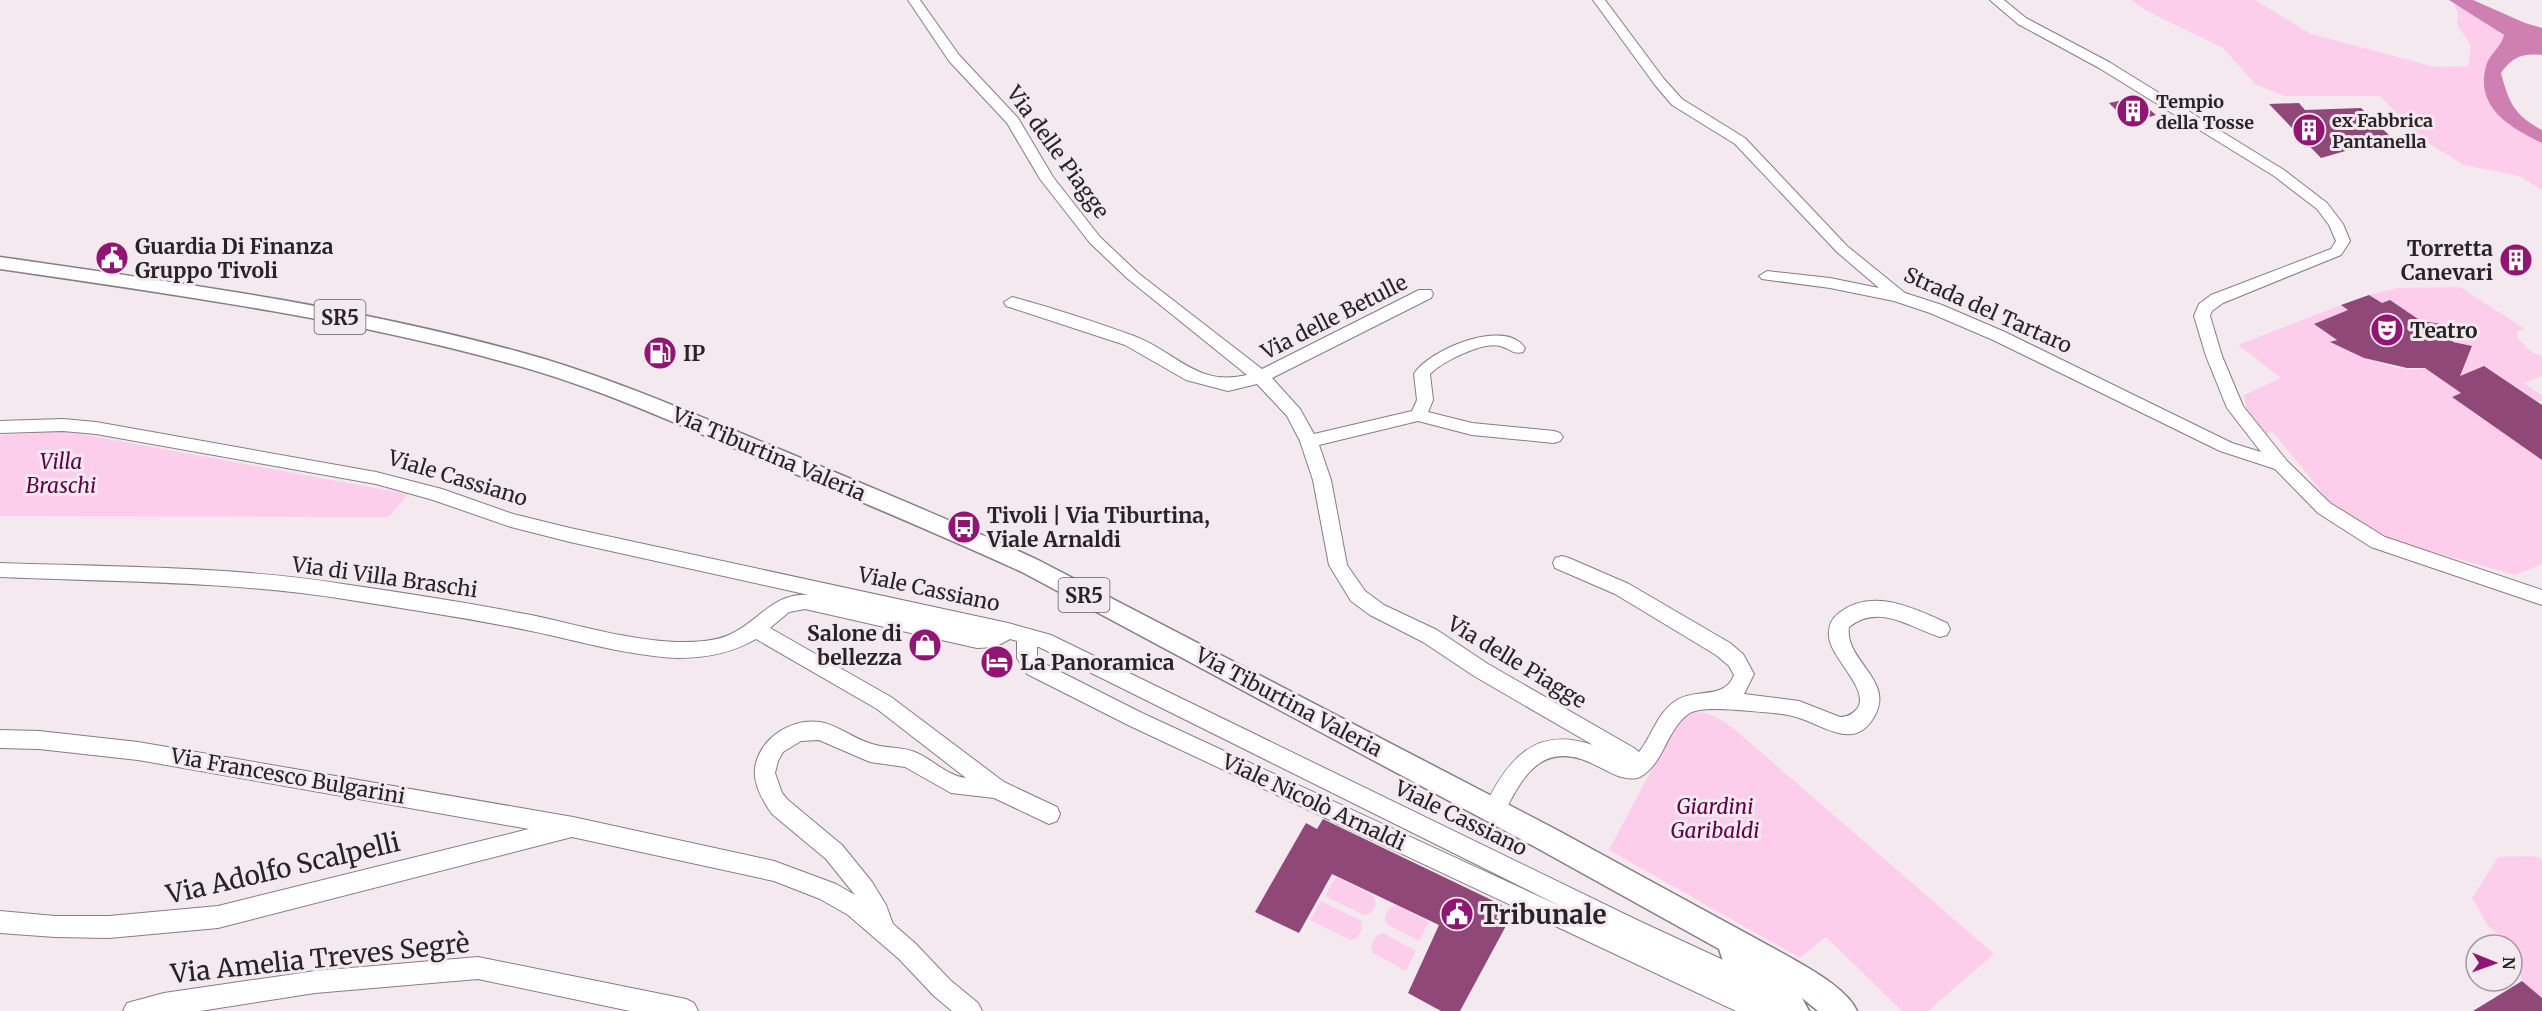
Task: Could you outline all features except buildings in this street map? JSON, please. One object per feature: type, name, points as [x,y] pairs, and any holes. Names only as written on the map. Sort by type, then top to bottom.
[{"type":"main road","name":"Via Tiburtina Valeria","points":[[0,263],[222,294],[513,357],[582,379],[671,413],[997,550],[1489,808],[1714,932]]},
{"type":"main road","points":[[1714,932],[1787,1008]]},
{"type":"main road","points":[[1714,932],[1789,972],[1842,1011]]},
{"type":"street","name":"Via delle Piagge","points":[[914,0],[954,58],[1013,121],[1047,179],[1095,240],[1133,276],[1262,377],[1294,413],[1309,441],[1328,504],[1338,565],[1358,596],[1377,610],[1430,636],[1481,670],[1627,753],[1633,761],[1633,770]]},
{"type":"street","name":"Strada del Tartaro","points":[[1599,0],[1635,46],[1653,76],[1669,94],[1689,112],[1737,139],[1793,195],[1842,249],[1899,297],[1936,309],[1999,336],[2226,447],[2281,465]]},
{"type":"street","points":[[1996,0],[2022,21],[2104,65],[2267,166],[2316,201],[2336,224],[2343,241],[2336,252],[2223,296],[2209,304],[2203,312],[2210,346],[2235,408],[2281,465],[2328,511],[2374,540],[2542,598]]},
{"type":"street","points":[[1767,276],[1837,284],[1899,297]]},
{"type":"street","name":"Via delle Betulle","points":[[1012,302],[1131,341],[1202,380],[1234,385],[1262,377],[1425,294]]},
{"type":"street","points":[[1418,415],[1425,400],[1422,374],[1428,365],[1490,341],[1507,342],[1517,348]]},
{"type":"street","points":[[1309,441],[1418,415],[1472,429],[1554,437]]},
{"type":"street","name":"Viale Cassiano","points":[[0,427],[63,425],[96,428],[376,478],[436,494],[511,520],[570,535],[1018,633],[1059,647],[1787,1008]]},
{"type":"street","points":[[1562,563],[1622,589],[1728,653],[1739,664],[1745,678],[1742,684],[1718,701]]},
{"type":"street","name":"Via di Villa Braschi","points":[[0,570],[294,585],[503,617],[627,643],[662,647],[700,649],[719,647],[741,639],[756,629],[777,608],[797,602],[815,603],[977,640],[995,639],[1018,633]]},
{"type":"street","points":[[1489,808],[1528,757],[1541,751],[1560,748],[1579,750],[1598,756],[1624,770],[1633,770],[1643,762],[1679,709],[1694,702],[1718,701],[1794,708],[1837,726],[1848,726],[1864,714],[1870,698],[1866,684],[1840,646],[1838,633],[1840,623],[1859,612],[1886,608],[1906,613],[1940,629]]},
{"type":"street","points":[[756,629],[884,703],[996,789],[1049,814]]},
{"type":"street","name":"Viale Nicolò Arnaldi","points":[[1018,633],[1027,658],[1041,673],[1134,719],[1597,934],[1787,1008]]},
{"type":"street","points":[[882,929],[878,912],[864,889],[834,852],[780,807],[773,798],[764,773],[768,758],[776,746],[797,732],[820,731],[870,753],[909,759],[951,784],[996,789]]},
{"type":"street","name":"Via Francesco Bulgarini","points":[[0,739],[39,740],[149,753],[331,783],[573,827],[774,871],[834,894],[856,908],[907,951],[942,988],[970,1011]]},
{"type":"street","name":"Via Adolfo Scalpelli","points":[[0,922],[106,928],[164,925],[218,917],[573,827]]},
{"type":"street","points":[[1597,934],[1629,928]]},
{"type":"street","name":"Via Amelia Treves Segrè","points":[[135,1011],[315,982],[380,978],[467,968],[494,969],[686,1011]]},
{"type":"green space","points":[[2131,0],[2255,0],[2311,34],[2435,67],[2468,66],[2471,46],[2457,24],[2458,12],[2454,5],[2459,5],[2504,36],[2485,71],[2526,135],[2542,143],[2542,190],[2519,176],[2464,165],[2420,138],[2380,96],[2284,96],[2255,84],[2223,48],[2147,11]]},
{"type":"green space","points":[[2460,287],[2525,329],[2517,331],[2517,338],[2533,353],[2542,356],[2542,376],[2524,383],[2542,395],[2542,400],[2538,402],[2484,366],[2445,382],[2461,393],[2452,397],[2542,460],[2542,564],[2515,575],[2412,546],[2367,529],[2328,500],[2273,432],[2265,434],[2251,416],[2245,401],[2244,395],[2281,378],[2238,345],[2341,305],[2349,311],[2314,324],[2337,340],[2331,343],[2366,358],[2405,369],[2417,369],[2429,368],[2469,353],[2472,346],[2452,341],[2449,325],[2421,321],[2390,300],[2382,303],[2369,295],[2398,288]]},
{"type":"green space","name":"Villa Braschi","points":[[65,431],[408,494],[389,517],[0,516],[0,435]]},
{"type":"green space","name":"Giardini Garibaldi","points":[[1690,712],[1713,716],[1733,728],[1994,954],[1928,1011],[1902,1011],[1826,937],[1800,958],[1609,850],[1673,729],[1681,716]]},
{"type":"green space","points":[[2534,856],[2542,860],[2542,998],[2524,983],[2524,933],[2497,933],[2488,926],[2472,898],[2498,857]]},
{"type":"green space","points":[[1336,877],[1374,896],[1376,904],[1371,913],[1364,915],[1325,896]]},
{"type":"green space","points":[[1321,901],[1361,921],[1362,929],[1357,938],[1350,940],[1310,920]]},
{"type":"green space","points":[[1396,905],[1429,922],[1419,941],[1386,924],[1385,917],[1389,908]]},
{"type":"green space","points":[[1383,933],[1416,951],[1406,971],[1373,953],[1371,946],[1376,936]]},
{"type":"shaded area","points":[[2449,0],[2473,0],[2542,28],[2542,55],[2518,57],[2501,73],[2514,107],[2525,119],[2542,130],[2542,143],[2506,122],[2490,103],[2485,91],[2484,78],[2487,63],[2504,35]]},
{"type":"place","name":"Tempio della Tosse","points":[[2133,111]]},
{"type":"place","name":"ex Fabbrica Pantanella","points":[[2309,130]]},
{"type":"place","name":"Guardia Di Finanza Gruppo Tivoli","points":[[112,258]]},
{"type":"place","name":"Torretta Canevari","points":[[2516,260]]},
{"type":"place","name":"Teatro","points":[[2387,330]]},
{"type":"place","name":"IP","points":[[660,353]]},
{"type":"place","name":"Tivoli | Via Tiburtina, Viale Arnaldi","points":[[964,527]]},
{"type":"place","name":"Salone di bellezza","points":[[925,645]]},
{"type":"place","name":"La Panoramica","points":[[997,662]]},
{"type":"place","name":"Tribunale","points":[[1457,914]]}]
